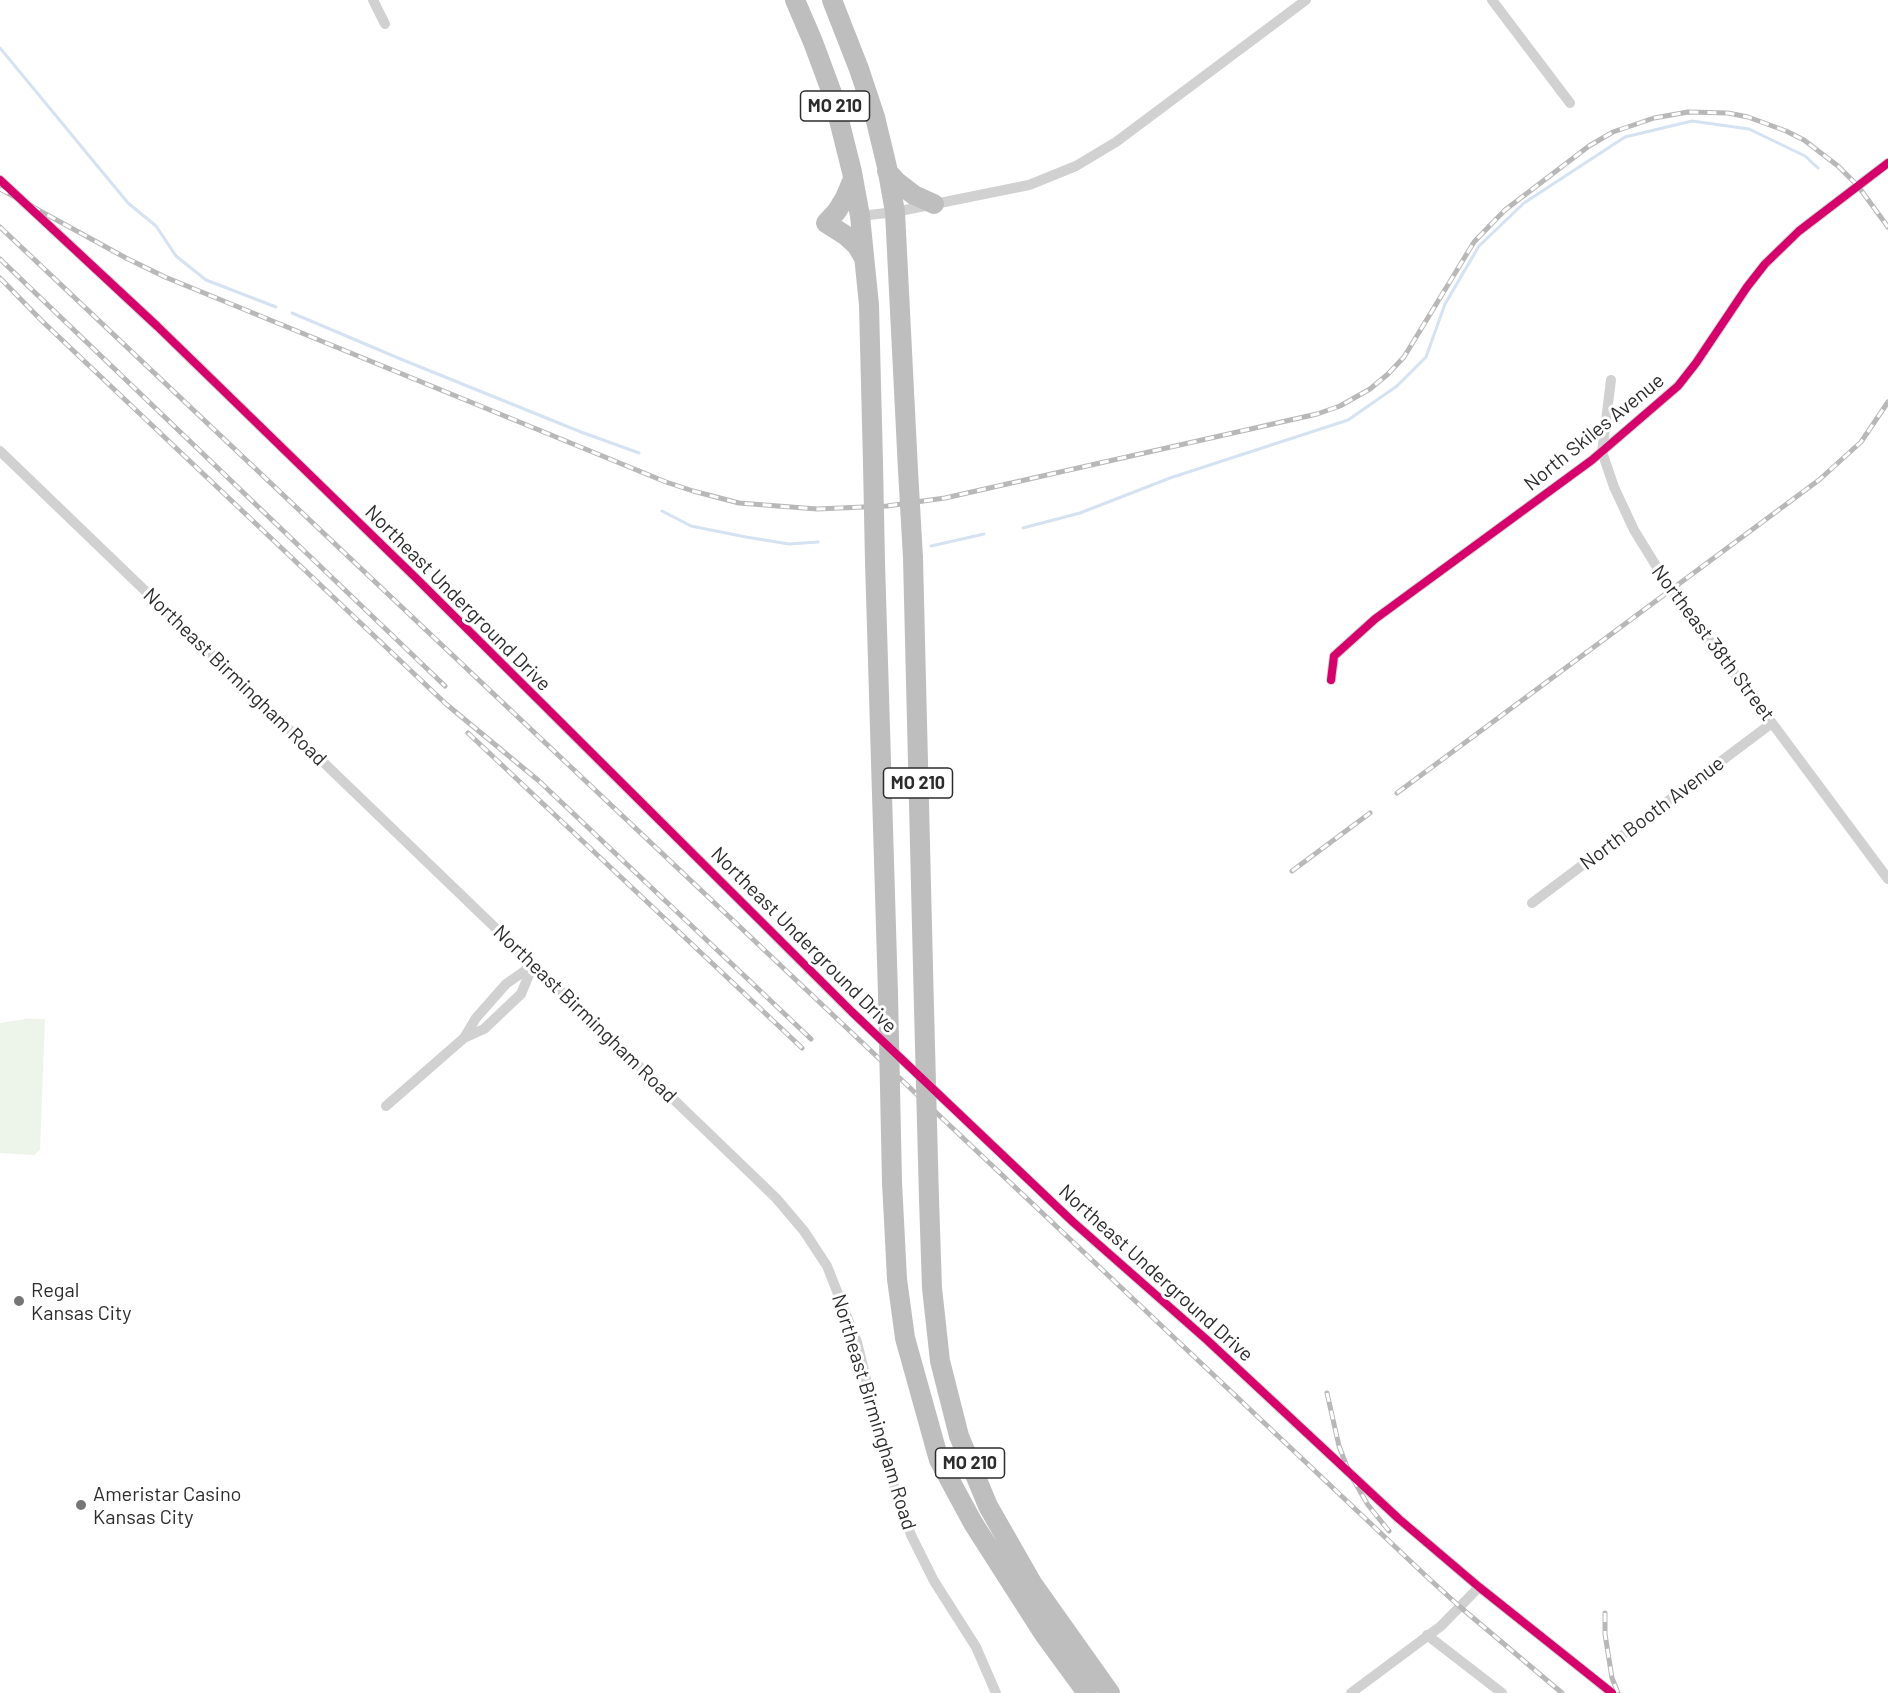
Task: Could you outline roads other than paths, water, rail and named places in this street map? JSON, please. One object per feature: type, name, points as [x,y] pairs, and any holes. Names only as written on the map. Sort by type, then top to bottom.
[{"type":"highway","name":"MO 210","points":[[795,0],[833,96],[860,216],[869,305],[892,1182],[897,1279],[905,1338],[939,1460],[979,1532],[1044,1634],[1087,1693]]},
{"type":"highway","name":"MO 210","points":[[832,0],[848,36],[875,117],[895,212],[913,558],[932,1288],[939,1351],[959,1436],[987,1506],[1032,1583],[1110,1693]]},
{"type":"highway","points":[[887,171],[914,195],[934,204]]},
{"type":"highway","points":[[853,179],[845,198],[826,223],[857,246],[864,259]]},
{"type":"street","points":[[373,0],[385,24]]},
{"type":"street","points":[[860,216],[895,212],[1029,185],[1085,161],[1116,142],[1306,0]]},
{"type":"street","points":[[1492,0],[1570,103]]},
{"type":"street","name":"North Skiles Avenue","points":[[1331,681],[1334,656],[1375,619],[1602,452],[1678,386],[1765,264],[1785,244],[1888,164]]},
{"type":"street","name":"Northeast Underground Drive","points":[[0,180],[157,326],[417,579],[868,1028],[1073,1222],[1207,1340],[1399,1519],[1479,1587],[1612,1693]]},
{"type":"street","name":"Northeast 38th Street","points":[[1611,380],[1602,452],[1618,496],[1634,530],[1671,590],[1888,879]]},
{"type":"street","name":"Northeast Birmingham Road","points":[[0,451],[776,1198],[804,1231],[827,1266],[857,1342],[886,1465],[911,1535],[934,1581],[976,1647],[996,1693]]},
{"type":"street","name":"North Booth Avenue","points":[[1532,903],[1772,723]]},
{"type":"street","points":[[464,1038],[476,1018],[506,984],[533,965]]},
{"type":"street","points":[[386,1106],[464,1038],[484,1029],[521,994],[533,965]]},
{"type":"street","points":[[1351,1693],[1441,1626],[1479,1587]]},
{"type":"street","points":[[1427,1635],[1502,1693]]},
{"type":"waterway","points":[[0,48],[128,203],[156,226],[176,256],[206,280],[276,307]]},
{"type":"waterway","points":[[1023,528],[1080,513],[1170,478],[1348,420],[1397,386],[1426,357],[1445,304],[1479,246],[1524,203],[1625,137],[1692,121],[1749,129],[1805,156],[1818,168]]},
{"type":"waterway","points":[[292,313],[581,432],[639,453]]},
{"type":"waterway","points":[[662,511],[691,526],[746,537],[789,544],[818,542]]},
{"type":"waterway","points":[[931,546],[984,534]]},
{"type":"railway","points":[[0,189],[165,277],[666,482],[739,503],[817,509],[887,506],[945,498],[1317,414],[1340,406],[1370,389],[1404,357],[1474,242],[1505,210],[1589,146],[1613,132],[1654,118],[1688,112],[1728,113],[1748,117],[1786,131],[1804,140],[1838,166],[1858,186],[1888,227]]},
{"type":"railway","points":[[0,227],[1425,1575],[1562,1693]]},
{"type":"railway","points":[[0,259],[445,686]]},
{"type":"railway","points":[[0,278],[42,321],[446,704],[539,781],[811,1039]]},
{"type":"railway","points":[[1397,793],[1819,480],[1861,442],[1888,402]]},
{"type":"railway","points":[[468,733],[802,1048]]},
{"type":"railway","points":[[1292,871],[1370,813]]},
{"type":"railway","points":[[1327,1393],[1339,1446],[1349,1472],[1368,1505],[1389,1531]]},
{"type":"railway","points":[[1605,1613],[1605,1634],[1612,1678],[1618,1693]]},
{"type":"place","name":"Regal Kansas City","points":[[19,1301]]},
{"type":"place","name":"Ameristar Casino Kansas City","points":[[81,1505]]}]
